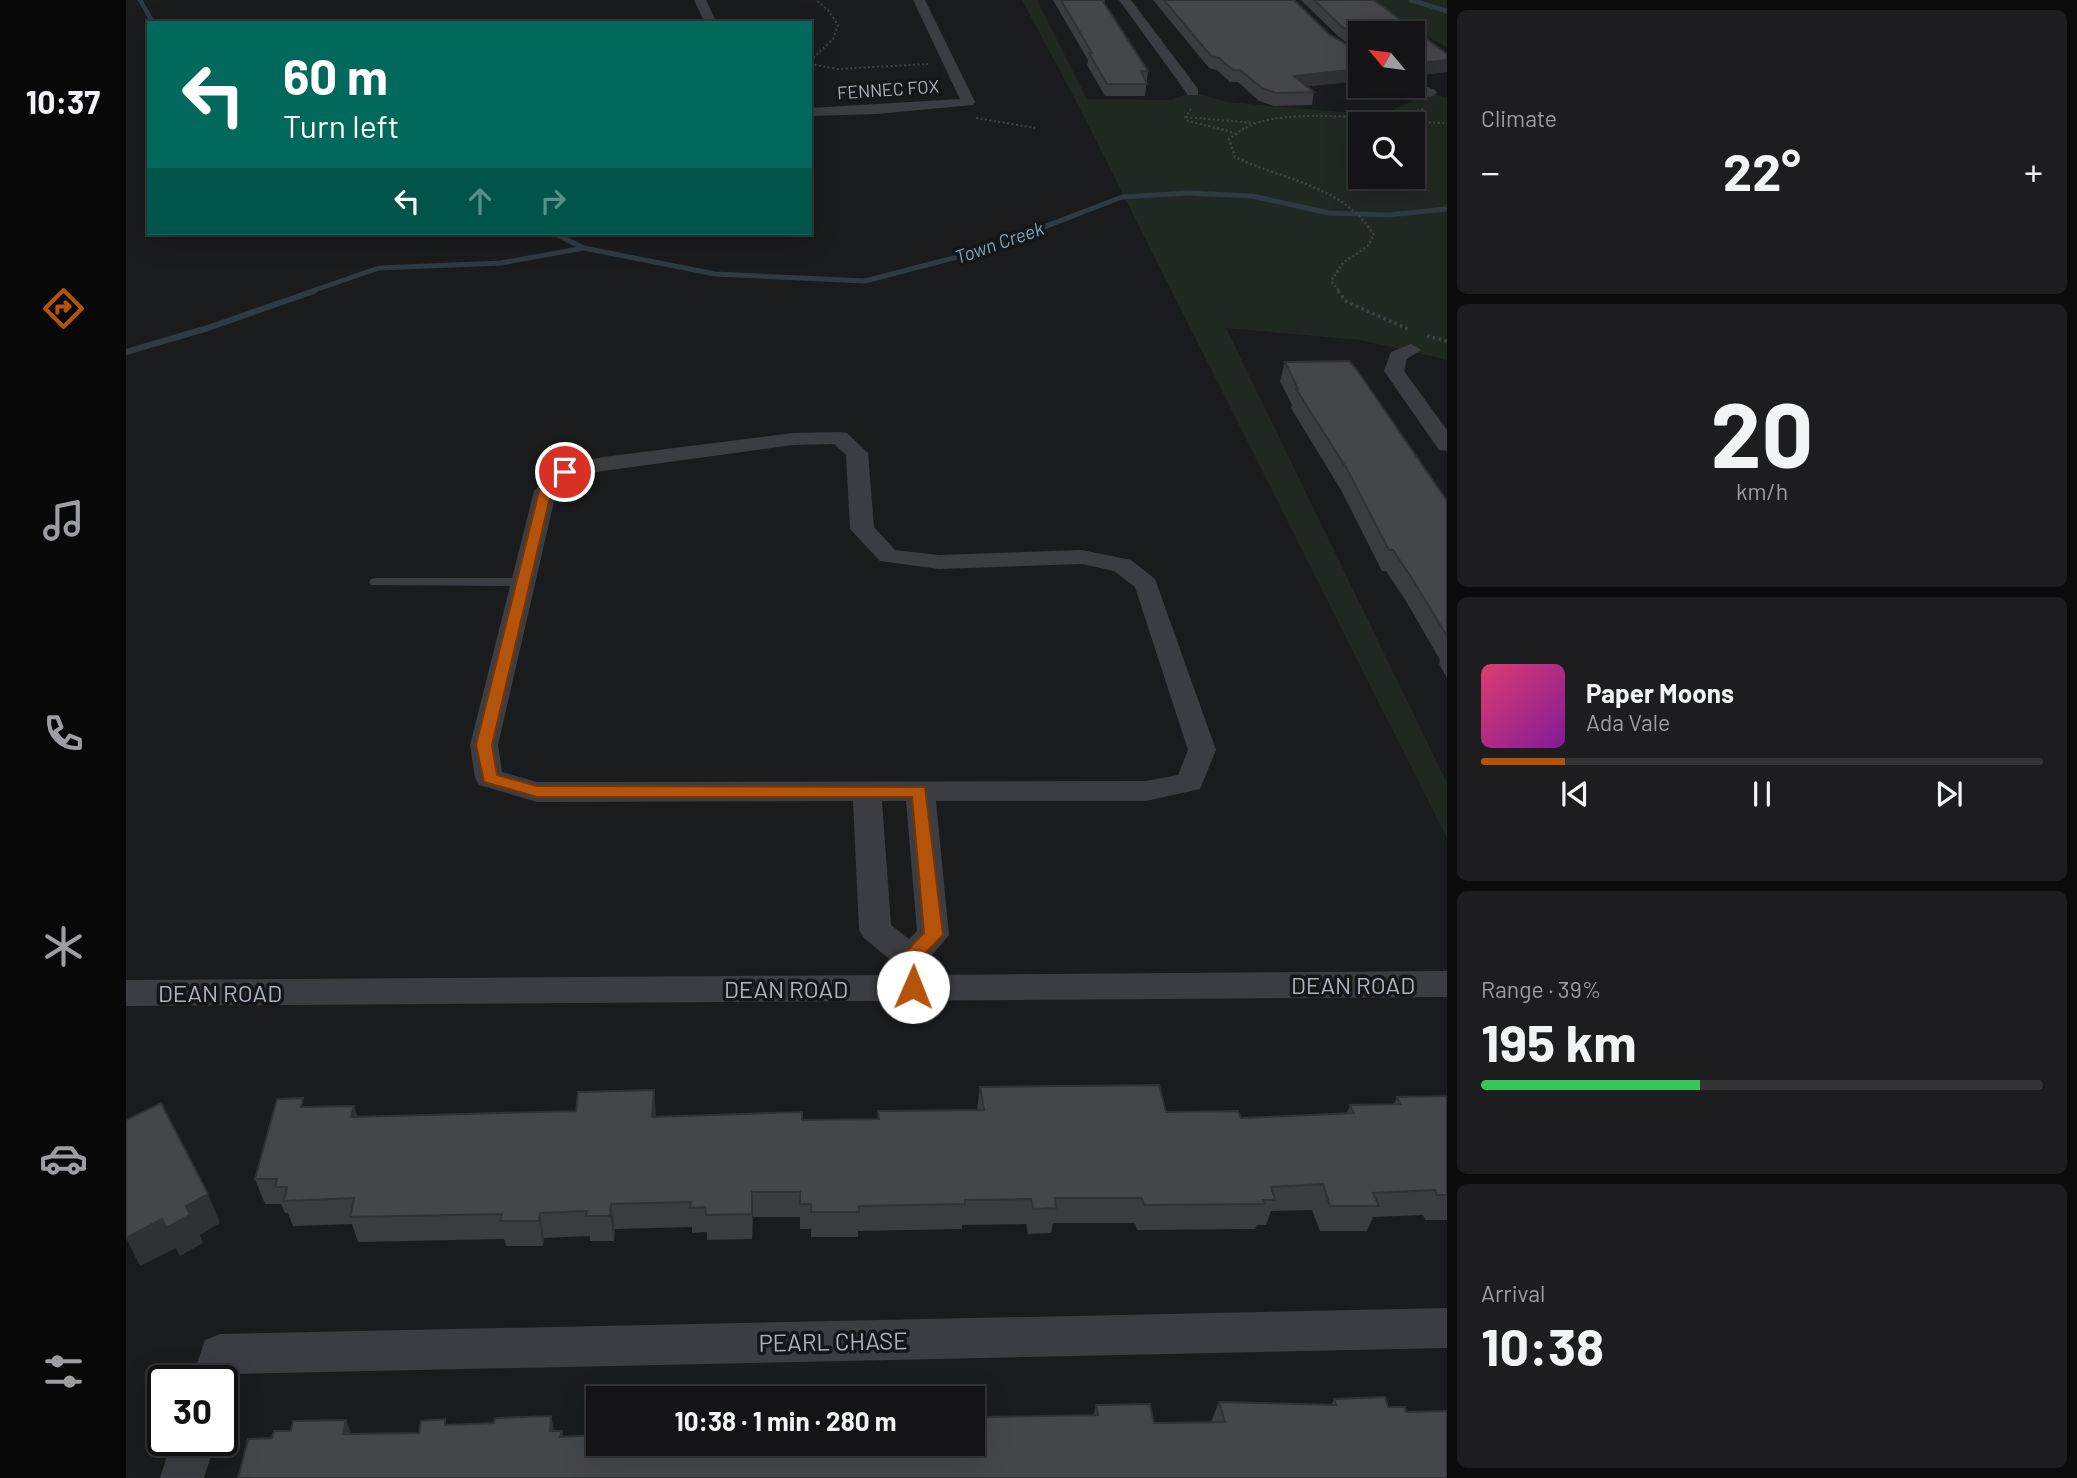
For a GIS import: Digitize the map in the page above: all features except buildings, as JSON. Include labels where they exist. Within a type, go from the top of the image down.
[{"type":"street","points":[[700,0],[710,21]]},
{"type":"street","points":[[919,0],[950,64],[962,103]]},
{"type":"street","points":[[1125,0],[1193,92]]},
{"type":"street","points":[[1425,91],[1430,93]]},
{"type":"street","name":"FENNEC FOX","points":[[812,112],[962,103]]},
{"type":"street","points":[[1417,342],[1398,356],[1394,371],[1447,445]]},
{"type":"street","points":[[839,438],[857,453],[862,530],[888,556],[939,562],[1082,557],[1122,565],[1146,584],[1202,750],[1190,782],[1146,790],[919,791],[537,792],[489,778],[484,745],[545,491],[565,472],[603,464],[793,439],[839,438]]},
{"type":"street","points":[[867,791],[875,929],[911,973],[933,935],[919,791]]},
{"type":"street","name":"DEAN ROAD","points":[[126,993],[911,973],[1447,984]]},
{"type":"street","name":"PEARL CHASE","points":[[238,1366],[1447,1328]]},
{"type":"street","points":[[182,1478],[189,1456]]},
{"type":"lane","points":[[375,582],[523,582]]},
{"type":"path","points":[[812,61],[832,43],[838,24],[835,16],[816,0]]},
{"type":"path","points":[[812,63],[838,69],[950,64]]},
{"type":"path","points":[[1185,117],[1194,104],[1193,92]]},
{"type":"path","points":[[1416,112],[1427,106],[1430,93]]},
{"type":"path","points":[[962,103],[956,110],[964,116],[1035,128]]},
{"type":"path","points":[[1185,117],[1257,123],[1310,117],[1348,120]]},
{"type":"path","points":[[1185,117],[1196,124],[1235,133]]},
{"type":"path","points":[[1425,120],[1439,124]]},
{"type":"path","points":[[1257,123],[1235,133],[1229,139],[1235,157],[1255,169],[1346,200],[1365,218],[1374,234],[1368,246],[1343,263],[1331,281],[1347,302],[1393,324],[1417,342],[1447,341]]},
{"type":"path","points":[[1425,123],[1447,123]]},
{"type":"shaded area","points":[[1022,0],[1037,0],[1087,99],[1171,100],[1193,92],[1227,102],[1348,112],[1348,189],[1425,189],[1425,112],[1388,112],[1419,98],[1425,98],[1430,93],[1447,98],[1447,360],[1361,340],[1226,328],[1447,783],[1447,838],[1074,97]]},
{"type":"shaded area","points":[[1376,0],[1447,0],[1447,47],[1425,37],[1425,21],[1402,21]]},
{"type":"waterway","name":"Town Creek","points":[[140,0],[152,21]]},
{"type":"waterway","points":[[1411,0],[1447,11]]},
{"type":"waterway","name":"Town Creek","points":[[584,248],[715,274],[865,281],[984,250],[1122,197],[1188,193],[1252,196],[1329,213],[1389,215],[1447,209]]},
{"type":"waterway","name":"Town Creek","points":[[557,235],[584,248]]},
{"type":"waterway","points":[[309,292],[379,268],[501,263],[584,248]]},
{"type":"waterway","points":[[126,352],[208,328],[314,291]]},
{"type":"route","points":[[565,472],[545,491],[484,745],[489,778],[537,792],[919,791],[933,935],[910,958],[913,987]]}]
